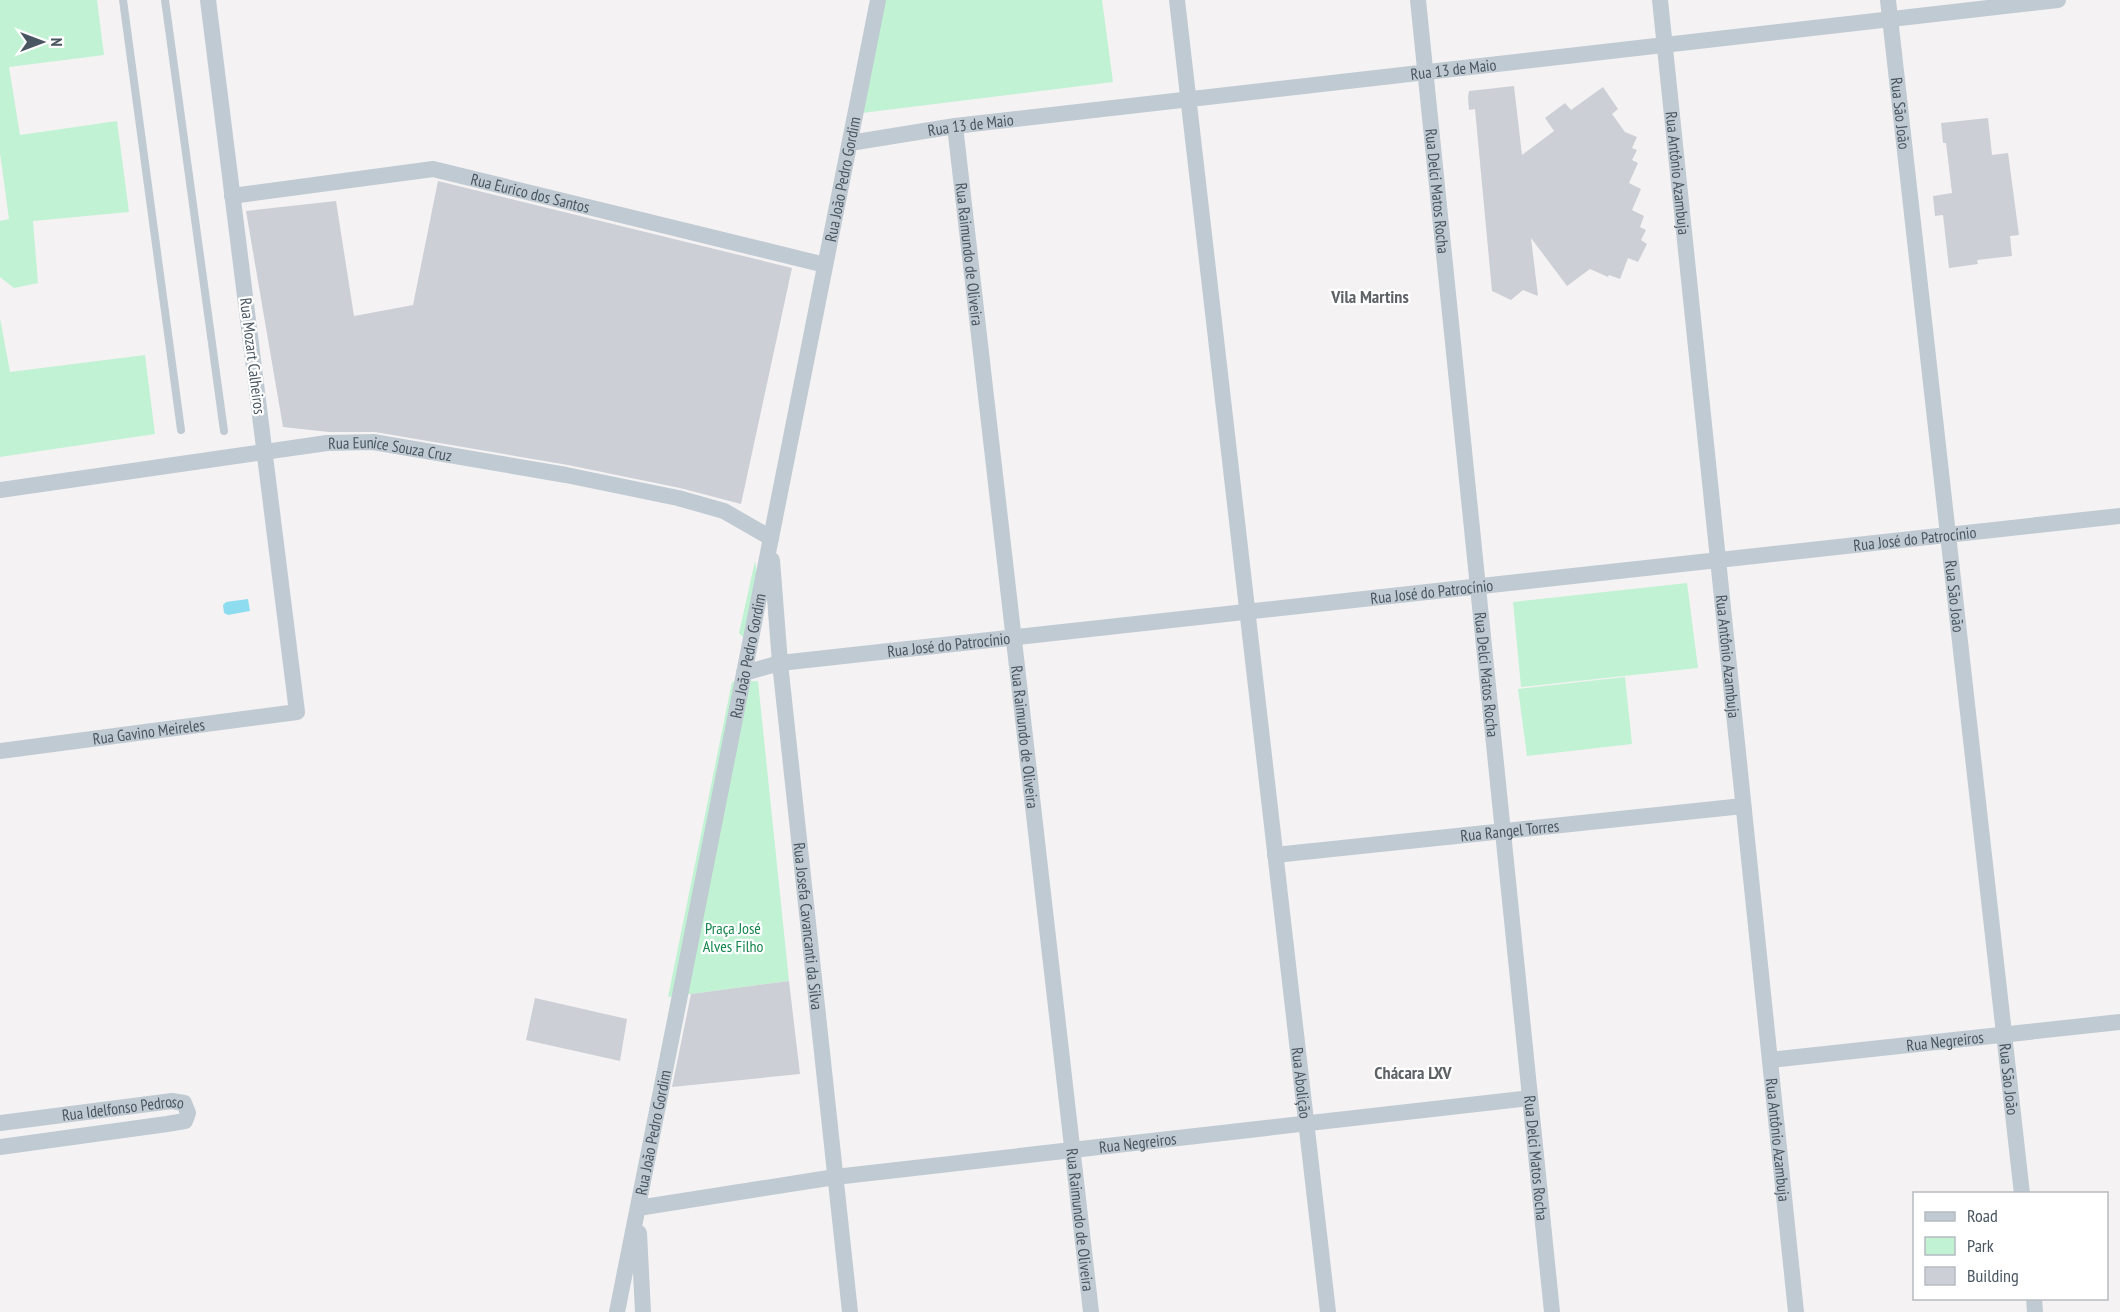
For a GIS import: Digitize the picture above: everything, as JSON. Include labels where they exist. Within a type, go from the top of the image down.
[{"type":"street","name":"Rua Mozart Calheiros","points":[[208,0],[297,712]]},
{"type":"street","name":"Rua João Pedro Gordim","points":[[617,1312],[878,0]]},
{"type":"street","name":"Rua Abolição","points":[[1177,0],[1328,1312]]},
{"type":"street","name":"Rua Delci Matos Rocha","points":[[1418,0],[1552,1312]]},
{"type":"street","name":"Rua Antônio Azambuja","points":[[1660,0],[1796,1312]]},
{"type":"street","name":"Rua São João","points":[[1888,0],[2022,1192]]},
{"type":"street","name":"Rua 13 de Maio","points":[[850,143],[955,126],[2058,0]]},
{"type":"street","name":"Rua Raimundo de Oliveira","points":[[955,126],[1091,1312]]},
{"type":"street","name":"Rua Eurico dos Santos","points":[[232,196],[433,169],[825,265]]},
{"type":"street","name":"Rua Eunice Souza Cruz","points":[[0,490],[336,442],[373,442],[566,475],[678,498],[724,511],[771,538]]},
{"type":"street","name":"Rua José do Patrocínio","points":[[744,673],[780,663],[2120,516]]},
{"type":"street","name":"Rua Josefa Cavancanti da Silva","points":[[771,538],[780,663],[850,1312]]},
{"type":"street","name":"Rua Gavino Meireles","points":[[0,751],[297,712]]},
{"type":"street","name":"Rua Rangel Torres","points":[[1275,855],[1743,806]]},
{"type":"street","name":"Rua Negreiros","points":[[1770,1060],[2120,1022]]},
{"type":"street","name":"Rua Negreiros","points":[[638,1208],[835,1177],[1530,1098]]},
{"type":"street","name":"Rua Idelfonso Pedroso","points":[[0,1123],[172,1101],[184,1103],[188,1113],[185,1121],[0,1147]]},
{"type":"street","points":[[638,1208],[643,1312]]},
{"type":"lane","points":[[123,0],[181,430]]},
{"type":"lane","points":[[165,0],[224,431]]},
{"type":"green space","points":[[0,0],[97,0],[104,55],[9,67],[20,135],[117,121],[129,212],[33,221],[38,283],[14,288],[0,277],[0,221],[9,219],[0,153]]},
{"type":"green space","points":[[876,0],[1102,0],[1113,82],[862,113]]},
{"type":"green space","points":[[0,318],[10,372],[145,355],[155,434],[0,457]]},
{"type":"green space","points":[[755,561],[762,602],[762,623],[756,640],[747,641],[739,633]]},
{"type":"green space","points":[[1687,583],[1698,668],[1521,687],[1513,602]]},
{"type":"green space","points":[[1625,677],[1632,744],[1527,756],[1518,689]]},
{"type":"green space","name":"Praça José Alves Filho","points":[[758,681],[789,981],[668,997],[732,682]]},
{"type":"water","points":[[248,599],[250,611],[228,615],[224,613],[223,605],[226,602]]},
{"type":"building","points":[[1514,86],[1522,155],[1554,131],[1545,118],[1565,103],[1571,110],[1603,87],[1618,109],[1612,114],[1625,132],[1637,137],[1632,148],[1637,150],[1632,160],[1638,163],[1629,183],[1641,189],[1632,210],[1644,216],[1640,227],[1646,230],[1641,240],[1647,244],[1638,262],[1628,258],[1620,279],[1609,275],[1608,277],[1590,269],[1567,286],[1531,238],[1538,296],[1523,290],[1511,300],[1492,291],[1475,109],[1469,110],[1468,97],[1469,91]]},
{"type":"building","points":[[1988,118],[1992,155],[2008,153],[2019,235],[2010,236],[2012,256],[1977,260],[1978,264],[1949,268],[1943,215],[1935,216],[1933,196],[1952,193],[1946,143],[1943,143],[1941,123]]},
{"type":"building","points":[[438,181],[792,268],[741,504],[680,488],[568,465],[375,432],[329,432],[283,427],[246,211],[336,201],[354,316],[413,305]]},
{"type":"building","points":[[789,981],[800,1074],[672,1087],[691,994]]},
{"type":"building","points":[[535,998],[627,1019],[620,1061],[526,1040]]},
{"type":"district","name":"Vila Martins","points":[[1370,297]]},
{"type":"district","name":"Chácara LXV","points":[[1413,1073]]}]
